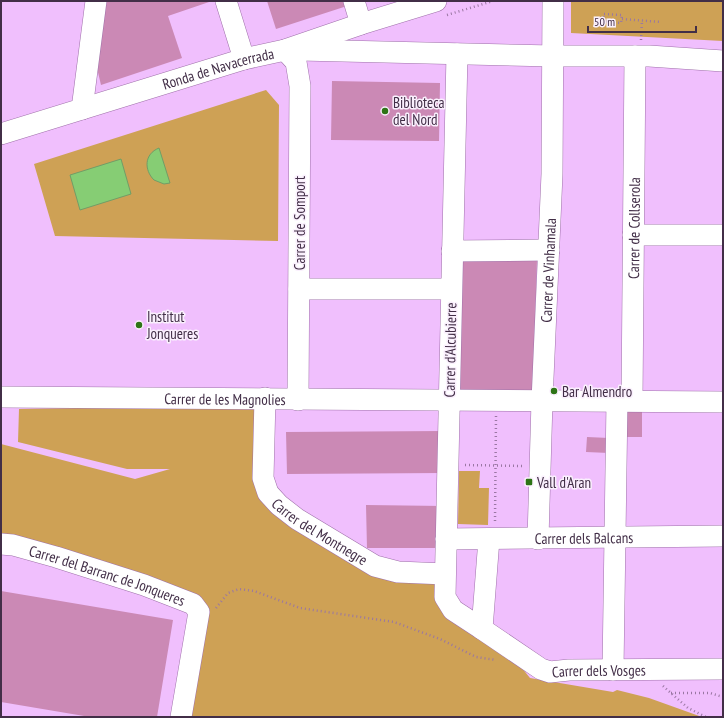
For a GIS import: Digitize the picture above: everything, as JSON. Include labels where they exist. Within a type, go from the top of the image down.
[{"type":"street","points":[[82,109],[96,1]]},
{"type":"street","points":[[226,1],[244,59]]},
{"type":"street","points":[[354,1],[361,24]]},
{"type":"street","name":"Ronda de Navacerrada","points":[[2,129],[82,109],[244,59],[285,50],[361,24],[436,1]]},
{"type":"street","name":"Carrer de Vinhamala","points":[[538,539],[542,401],[552,174],[553,1]]},
{"type":"street","points":[[285,50],[553,56],[635,56],[723,61]]},
{"type":"street","name":"Carrer de Somport","points":[[285,50],[296,62],[300,86],[298,400]]},
{"type":"street","name":"Carrer d'Alcubierre","points":[[457,54],[445,597],[453,610],[482,629]]},
{"type":"street","name":"Carrer de Collserola","points":[[613,670],[616,536],[634,235],[635,56]]},
{"type":"street","points":[[634,235],[723,235]]},
{"type":"street","points":[[452,251],[549,250]]},
{"type":"street","points":[[299,290],[451,290]]},
{"type":"street","name":"Carrer de les Magnolies","points":[[1,398],[265,398],[298,400],[723,402]]},
{"type":"street","name":"Carrer del Montnegre","points":[[265,398],[263,478],[268,492],[279,505],[297,519],[375,566],[398,572],[445,574]]},
{"type":"street","name":"Carrer dels Balcans","points":[[446,539],[723,536]]},
{"type":"street","points":[[482,629],[492,539]]},
{"type":"street","name":"Carrer del Barranc de Jonqueres","points":[[1,544],[13,545],[48,555],[144,585],[193,604],[199,612],[181,717]]},
{"type":"street","name":"Carrer dels Vosges","points":[[482,629],[541,669],[550,672],[723,669]]},
{"type":"path","points":[[604,14],[622,15],[622,19],[621,23],[603,21],[604,14]]},
{"type":"path","points":[[622,19],[661,22]]},
{"type":"path","points":[[492,539],[496,466],[496,412]]},
{"type":"path","points":[[459,465],[540,466]]},
{"type":"path","points":[[198,618],[207,618],[228,593],[239,589],[254,591],[300,608],[394,622],[440,639],[476,657],[500,660],[516,652]]},
{"type":"path","points":[[652,670],[664,688],[688,708],[706,717]]},
{"type":"path","points":[[670,693],[710,693],[723,697]]},
{"type":"shaded area","points":[[571,1],[723,1],[723,41],[571,33]]},
{"type":"shaded area","points":[[266,90],[279,105],[278,241],[55,236],[34,164]]},
{"type":"shaded area","points":[[159,148],[170,183],[164,184],[154,180],[148,172],[148,158],[150,154]]},
{"type":"shaded area","points":[[121,159],[131,194],[80,210],[70,175]]},
{"type":"shaded area","points":[[255,405],[259,479],[366,566],[441,579],[441,597],[509,652],[530,678],[613,692],[617,690],[649,698],[702,717],[188,717],[207,613],[1,537],[1,444],[135,479],[170,469],[127,469],[18,442],[19,409]]},
{"type":"shaded area","points":[[459,471],[480,471],[479,488],[489,488],[488,525],[458,524]]},
{"type":"building","points":[[105,1],[212,1],[168,16],[182,58],[101,85],[96,64]]},
{"type":"building","points":[[267,1],[346,1],[347,6],[276,29]]},
{"type":"building","name":"Biblioteca del Nord","points":[[332,81],[440,83],[439,141],[331,140]]},
{"type":"building","points":[[461,260],[537,260],[533,391],[459,391]]},
{"type":"building","points":[[626,411],[642,411],[642,437],[627,437]]},
{"type":"building","points":[[444,431],[443,473],[287,474],[286,432]]},
{"type":"building","points":[[587,437],[609,438],[609,453],[586,452]]},
{"type":"building","points":[[366,505],[443,506],[442,548],[367,548]]},
{"type":"building","points":[[1,591],[173,620],[157,717],[90,717],[1,702]]},
{"type":"place","name":"Biblioteca del Nord","points":[[385,111]]},
{"type":"place","name":"Institut Jonqueres","points":[[139,325]]},
{"type":"place","name":"Bar Almendro","points":[[554,391]]},
{"type":"place","name":"Vall d'Aran","points":[[529,482]]}]
